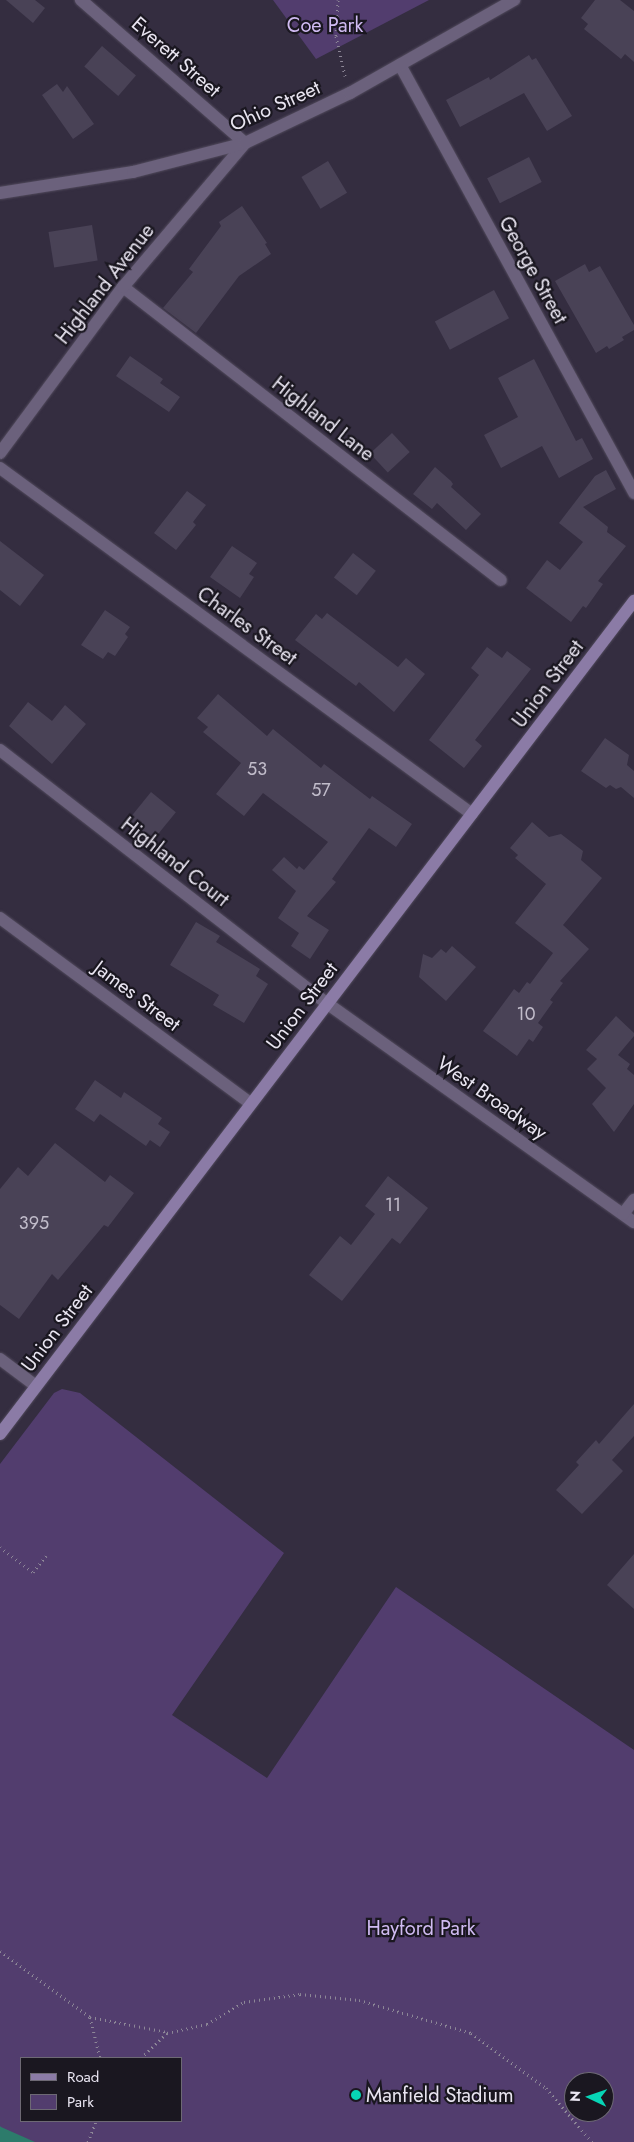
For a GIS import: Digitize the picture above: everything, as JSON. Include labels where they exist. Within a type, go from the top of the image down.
[{"type":"main road","name":"Union Street","points":[[0,1434],[634,601]]},
{"type":"street","name":"Everett Street","points":[[81,0],[245,143]]},
{"type":"street","name":"Ohio Street","points":[[0,193],[133,172],[245,143],[350,93],[514,0]]},
{"type":"street","name":"George Street","points":[[400,65],[634,493]]},
{"type":"street","name":"Highland Avenue","points":[[0,453],[123,287],[245,143]]},
{"type":"street","name":"Highland Lane","points":[[123,287],[501,580]]},
{"type":"street","name":"Charles Street","points":[[0,468],[472,814]]},
{"type":"street","name":"Highland Court","points":[[0,750],[328,1004]]},
{"type":"street","name":"James Street","points":[[0,918],[251,1104]]},
{"type":"street","name":"West Broadway","points":[[328,1004],[634,1222]]},
{"type":"street","points":[[623,1214],[634,1200]]},
{"type":"street","points":[[0,1359],[36,1386]]},
{"type":"path","points":[[338,0],[336,36],[350,93]]},
{"type":"path","points":[[0,1547],[33,1572],[46,1556]]},
{"type":"path","points":[[0,1951],[90,2017],[167,2033],[207,2024],[244,2002],[300,1994],[359,2000],[472,2033],[546,2088],[592,2142]]},
{"type":"path","points":[[90,2017],[100,2057]]},
{"type":"path","points":[[142,2057],[167,2033]]},
{"type":"path","points":[[88,2142],[96,2122]]},
{"type":"green space","name":"Coe Park","points":[[273,0],[429,0],[316,59]]},
{"type":"green space","name":"Hayford Park","points":[[62,1389],[80,1393],[284,1553],[172,1715],[267,1778],[396,1587],[634,1750],[634,2142],[0,2142],[0,1464],[54,1393]]},
{"type":"shaded area","points":[[1,2127],[35,2142],[0,2142]]},
{"type":"building","points":[[6,0],[35,0],[45,8],[33,23]]},
{"type":"building","points":[[595,0],[620,0],[634,11],[634,62],[625,54],[621,59],[584,29],[588,24],[581,18]]},
{"type":"building","points":[[102,46],[136,76],[118,96],[84,66]]},
{"type":"building","points":[[529,55],[532,60],[536,58],[572,116],[547,131],[524,93],[460,127],[446,100],[489,77],[490,80]]},
{"type":"building","points":[[57,84],[63,92],[67,86],[94,124],[73,139],[42,95]]},
{"type":"building","points":[[529,157],[542,182],[500,203],[487,178]]},
{"type":"building","points":[[328,161],[347,193],[320,209],[301,177]]},
{"type":"building","points":[[242,206],[267,243],[265,244],[271,254],[239,276],[196,333],[163,308],[193,272],[189,269],[221,226],[219,222]]},
{"type":"building","points":[[92,225],[98,261],[54,267],[49,232]]},
{"type":"building","points":[[585,264],[589,272],[600,266],[634,325],[634,330],[622,337],[624,340],[609,349],[607,346],[596,353],[555,281]]},
{"type":"building","points":[[494,290],[509,318],[450,350],[435,321]]},
{"type":"building","points":[[130,356],[163,379],[160,383],[180,397],[169,412],[116,376]]},
{"type":"building","points":[[534,359],[576,441],[582,438],[593,459],[559,478],[542,446],[501,468],[484,435],[518,417],[498,378]]},
{"type":"building","points":[[392,433],[410,452],[388,472],[370,453]]},
{"type":"building","points":[[435,467],[451,481],[453,484],[451,487],[481,514],[466,530],[437,503],[432,509],[413,494]]},
{"type":"building","points":[[606,470],[616,489],[583,507],[608,527],[607,532],[626,546],[598,581],[603,584],[586,608],[583,606],[571,622],[526,588],[547,560],[560,570],[583,542],[559,523],[595,476]]},
{"type":"building","points":[[187,491],[206,505],[193,522],[196,525],[176,550],[154,533]]},
{"type":"building","points":[[0,541],[44,575],[20,606],[0,590]]},
{"type":"building","points":[[232,546],[257,563],[249,574],[254,577],[240,598],[210,577]]},
{"type":"building","points":[[353,553],[376,571],[357,595],[334,577]]},
{"type":"building","points":[[105,610],[130,627],[125,634],[128,637],[115,656],[108,652],[103,659],[81,645]]},
{"type":"building","points":[[327,613],[398,667],[406,658],[425,674],[394,712],[359,682],[356,686],[295,640],[316,614],[322,619]]},
{"type":"building","points":[[487,647],[502,658],[507,651],[531,669],[475,740],[482,746],[464,768],[429,740],[479,675],[471,668]]},
{"type":"building","points":[[218,694],[267,736],[273,729],[321,768],[324,764],[370,799],[372,796],[412,824],[396,847],[369,828],[332,879],[336,882],[307,916],[329,930],[310,959],[291,946],[299,933],[278,918],[296,891],[272,870],[284,857],[297,869],[299,866],[304,870],[328,842],[263,793],[244,816],[216,794],[241,763],[203,732],[208,727],[197,718]]},
{"type":"building","points":[[28,702],[52,721],[65,705],[86,724],[52,764],[9,726]]},
{"type":"building","points":[[605,738],[629,755],[627,765],[634,771],[634,798],[621,787],[616,789],[610,785],[606,788],[581,771]]},
{"type":"building","points":[[151,792],[176,812],[153,840],[128,820]]},
{"type":"building","points":[[532,822],[549,837],[561,834],[583,851],[581,860],[602,878],[563,925],[589,949],[560,981],[563,983],[550,1000],[553,1002],[538,1023],[543,1027],[533,1042],[529,1039],[517,1056],[483,1031],[514,989],[519,993],[527,982],[530,984],[553,953],[515,923],[546,884],[515,858],[518,855],[510,848]]},
{"type":"building","points":[[196,922],[220,936],[216,942],[260,969],[256,976],[268,984],[244,1023],[213,1005],[219,995],[170,965]]},
{"type":"building","points":[[452,946],[476,967],[446,1001],[419,977],[423,954],[432,958],[441,949],[446,953]]},
{"type":"building","points":[[616,1016],[634,1033],[634,1036],[618,1055],[630,1064],[627,1069],[634,1075],[634,1104],[614,1132],[592,1104],[606,1088],[587,1069],[597,1059],[586,1050]]},
{"type":"building","points":[[95,1080],[121,1098],[124,1092],[162,1118],[158,1124],[170,1132],[160,1147],[150,1140],[146,1146],[100,1114],[94,1122],[75,1109]]},
{"type":"building","points":[[55,1143],[105,1182],[110,1175],[134,1193],[108,1227],[104,1225],[58,1280],[52,1274],[19,1319],[0,1305],[0,1189],[18,1167],[28,1176]]},
{"type":"building","points":[[388,1176],[428,1208],[400,1244],[392,1238],[342,1301],[309,1275],[340,1236],[351,1245],[375,1214],[365,1206]]},
{"type":"building","points":[[634,1404],[634,1436],[612,1460],[623,1471],[582,1514],[556,1490],[579,1465],[576,1462],[596,1440],[599,1444]]},
{"type":"building","points":[[634,1554],[634,1609],[607,1585]]},
{"type":"place","name":"Manfield Stadium","points":[[356,2095]]}]
